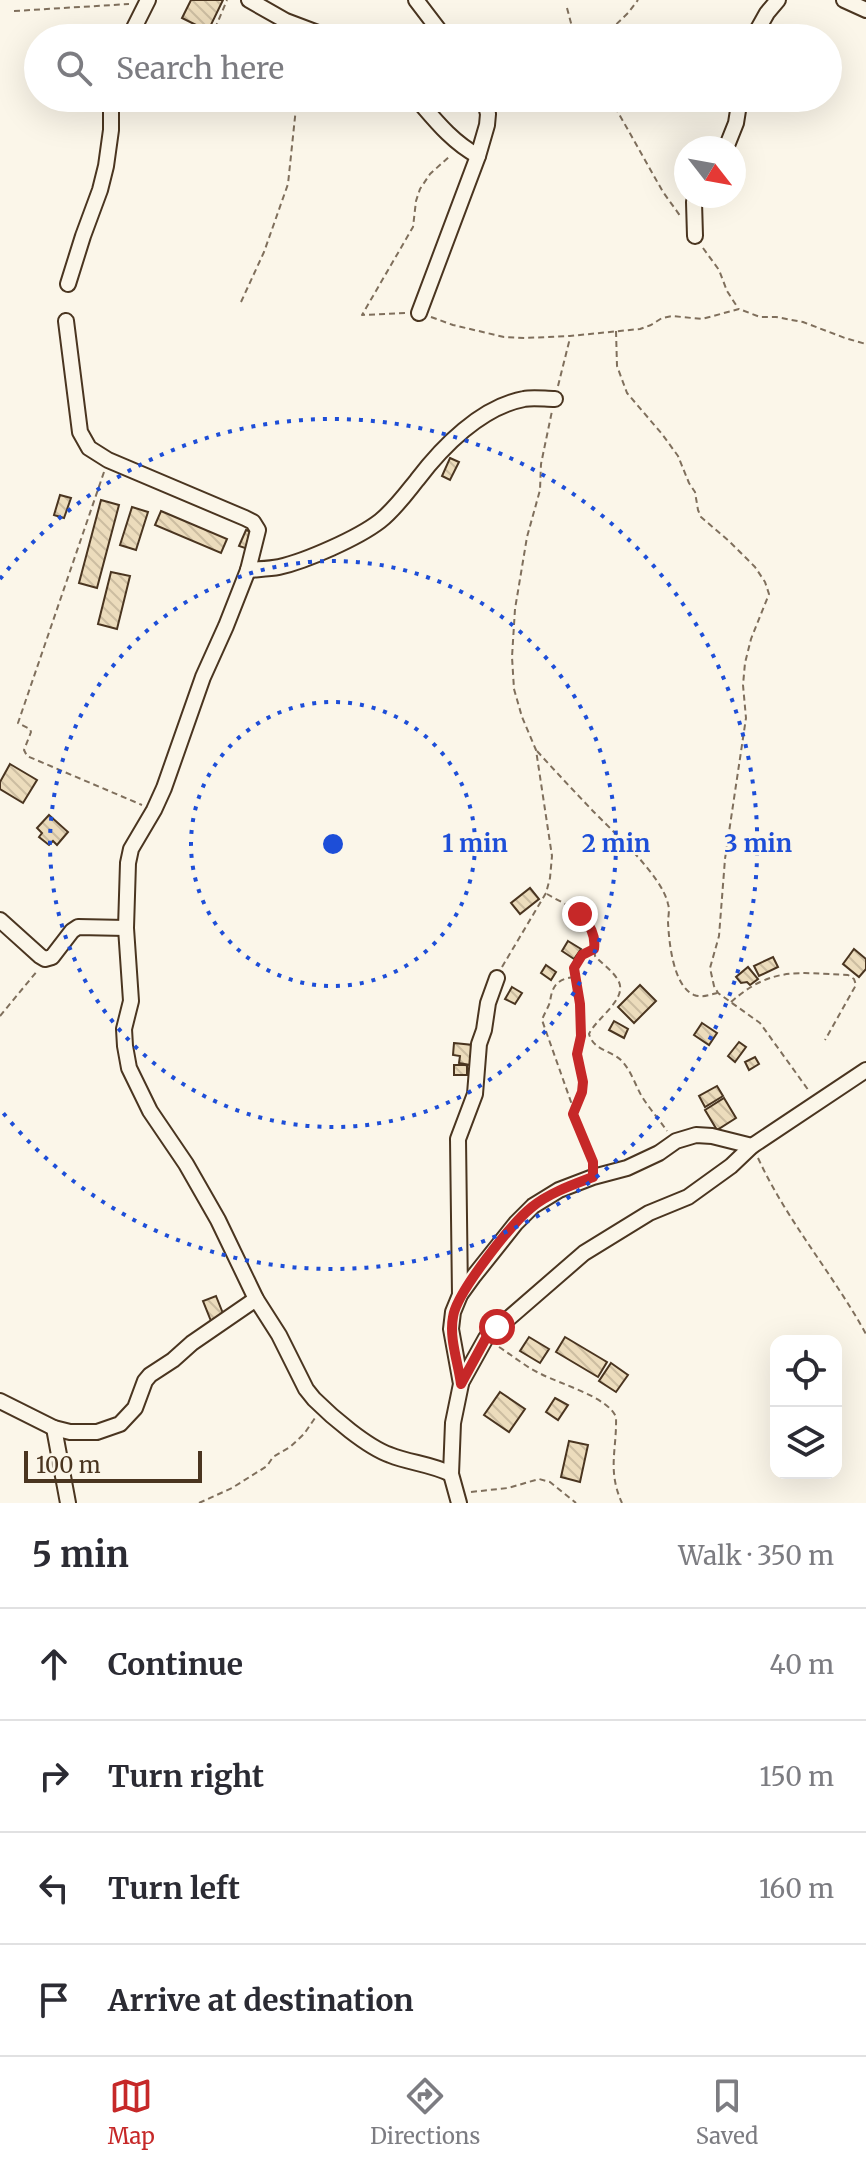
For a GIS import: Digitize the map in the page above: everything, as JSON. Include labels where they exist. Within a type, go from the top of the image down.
[{"type":"street","points":[[249,0],[294,24]]},
{"type":"street","points":[[416,0],[434,24]]},
{"type":"street","points":[[761,24],[778,0]]},
{"type":"street","points":[[844,0],[866,10]]},
{"type":"street","points":[[136,24],[147,1]]},
{"type":"street","points":[[68,284],[100,190],[106,166],[111,112]]},
{"type":"street","points":[[429,112],[462,148],[478,156]]},
{"type":"street","points":[[419,313],[478,156],[488,112]]},
{"type":"street","points":[[731,136],[738,112]]},
{"type":"street","points":[[695,236],[696,208]]},
{"type":"street","points":[[66,321],[80,432],[89,448],[108,460],[253,522],[258,530],[248,570],[203,677],[154,810],[131,849],[126,928],[131,1001],[124,1029],[129,1068],[150,1111],[186,1164],[218,1220],[256,1299],[279,1335],[306,1389],[322,1407],[379,1450],[451,1474]]},
{"type":"street","points":[[248,570],[280,567],[346,541],[378,523],[398,505],[419,477],[473,423],[501,407],[525,399],[555,399]]},
{"type":"street","points":[[0,920],[45,959],[52,957],[78,927],[126,928]]},
{"type":"street","points":[[460,1295],[458,1139],[475,1094],[479,1044],[497,978]]},
{"type":"street","points":[[458,1498],[451,1474],[453,1423],[461,1384],[486,1338],[584,1253],[649,1213],[688,1197],[731,1166],[752,1146],[866,1070]]},
{"type":"street","points":[[461,1384],[451,1329],[453,1312],[460,1295],[533,1206],[559,1190],[627,1168],[676,1141],[696,1135],[752,1146]]},
{"type":"street","points":[[0,1401],[54,1428],[84,1434],[120,1424],[135,1408],[150,1375],[256,1299]]},
{"type":"street","points":[[54,1428],[68,1503]]},
{"type":"path","points":[[217,24],[227,0]]},
{"type":"path","points":[[617,24],[638,0]]},
{"type":"path","points":[[14,11],[147,1]]},
{"type":"path","points":[[567,8],[571,24]]},
{"type":"path","points":[[241,302],[264,252],[288,184],[296,112]]},
{"type":"path","points":[[618,112],[663,192],[719,270],[727,291],[739,309],[760,317],[803,322],[866,344]]},
{"type":"path","points":[[462,148],[441,163],[420,189],[413,227],[362,315],[419,313],[453,325],[504,337],[525,338],[640,329],[662,318],[702,319],[739,309]]},
{"type":"path","points":[[616,331],[617,366],[627,393],[678,456],[695,492],[701,517],[755,567],[769,594],[745,663],[746,718],[725,859],[719,936],[710,968],[718,993],[760,1023],[817,1102]]},
{"type":"path","points":[[497,978],[546,893],[550,878],[552,856],[536,750],[514,689],[512,657],[515,609],[527,537],[540,490],[541,464],[570,336]]},
{"type":"path","points":[[108,460],[18,723],[31,732],[24,750],[27,756],[154,810]]},
{"type":"path","points":[[536,750],[655,878],[669,905],[671,955],[687,991],[704,997],[718,993]]},
{"type":"path","points":[[546,893],[580,914],[587,922],[595,938],[595,956],[616,977],[621,990],[613,1004],[593,1025],[589,1034],[591,1042],[620,1059],[628,1068],[642,1098],[676,1141]]},
{"type":"path","points":[[573,1114],[583,1082],[577,1054],[581,1036],[580,1004],[574,968],[586,951],[594,949]]},
{"type":"path","points":[[0,1016],[45,959]]},
{"type":"path","points":[[730,1003],[765,979],[783,973],[848,975],[856,985],[825,1040]]},
{"type":"path","points":[[574,977],[565,978],[552,989],[542,1020],[573,1114],[593,1162],[593,1177]]},
{"type":"path","points":[[752,1146],[766,1177],[846,1298],[866,1334]]},
{"type":"path","points":[[486,1338],[539,1373],[613,1409],[616,1417],[613,1453],[615,1486],[622,1503]]},
{"type":"path","points":[[199,1503],[232,1488],[267,1466],[273,1457],[304,1434],[322,1407]]},
{"type":"path","points":[[458,1498],[539,1479],[550,1482],[576,1503]]},
{"type":"building","points":[[191,0],[223,0],[211,24],[194,24],[182,18]]},
{"type":"building","points":[[450,458],[459,462],[450,480],[442,476]]},
{"type":"building","points":[[60,495],[71,498],[64,518],[54,515]]},
{"type":"building","points":[[101,500],[119,505],[97,588],[79,583]]},
{"type":"building","points":[[132,507],[148,512],[136,550],[120,545]]},
{"type":"building","points":[[161,511],[227,539],[221,553],[155,525]]},
{"type":"building","points":[[246,530],[254,533],[248,549],[239,546]]},
{"type":"building","points":[[111,572],[130,576],[117,629],[98,624]]},
{"type":"building","points":[[10,764],[37,780],[23,803],[0,789],[0,782]]},
{"type":"building","points":[[49,815],[68,832],[57,845],[53,841],[49,845],[39,837],[42,833],[37,828]]},
{"type":"building","points":[[530,888],[539,899],[520,914],[511,903]]},
{"type":"building","points":[[568,941],[581,949],[574,959],[562,951]]},
{"type":"building","points":[[854,949],[866,959],[866,969],[859,977],[843,964]]},
{"type":"building","points":[[773,957],[778,967],[759,976],[754,966]]},
{"type":"building","points":[[546,965],[556,972],[551,980],[541,973]]},
{"type":"building","points":[[748,967],[758,979],[750,985],[741,983],[736,977]]},
{"type":"building","points":[[640,985],[656,1001],[634,1023],[618,1007]]},
{"type":"building","points":[[512,987],[522,993],[515,1004],[505,999]]},
{"type":"building","points":[[614,1021],[628,1029],[624,1038],[609,1030]]},
{"type":"building","points":[[702,1023],[717,1033],[709,1045],[694,1035]]},
{"type":"building","points":[[739,1042],[746,1047],[735,1062],[728,1056]]},
{"type":"building","points":[[454,1043],[473,1045],[470,1065],[459,1063],[460,1056],[453,1055]]},
{"type":"building","points":[[755,1057],[759,1064],[749,1070],[745,1062]]},
{"type":"building","points":[[454,1065],[467,1065],[467,1075],[454,1075]]},
{"type":"building","points":[[717,1086],[723,1096],[705,1107],[699,1096]]},
{"type":"building","points":[[724,1098],[736,1118],[717,1130],[705,1110]]},
{"type":"building","points":[[216,1296],[224,1316],[211,1321],[203,1301]]},
{"type":"building","points":[[529,1337],[549,1349],[540,1363],[520,1351]]},
{"type":"building","points":[[565,1337],[607,1362],[598,1377],[556,1352]]},
{"type":"building","points":[[611,1363],[628,1375],[616,1392],[599,1381]]},
{"type":"building","points":[[500,1392],[525,1409],[509,1432],[484,1415]]},
{"type":"building","points":[[555,1398],[568,1405],[558,1420],[546,1412]]},
{"type":"building","points":[[569,1441],[588,1445],[580,1482],[561,1477]]},
{"type":"route","points":[[497,1327],[486,1338],[461,1384],[451,1329],[453,1312],[460,1295],[533,1206],[559,1190],[593,1177],[593,1162],[573,1114],[580,1101],[583,1082],[577,1054],[581,1042],[580,1004],[574,968],[582,955],[595,946],[592,931],[580,914]]}]
